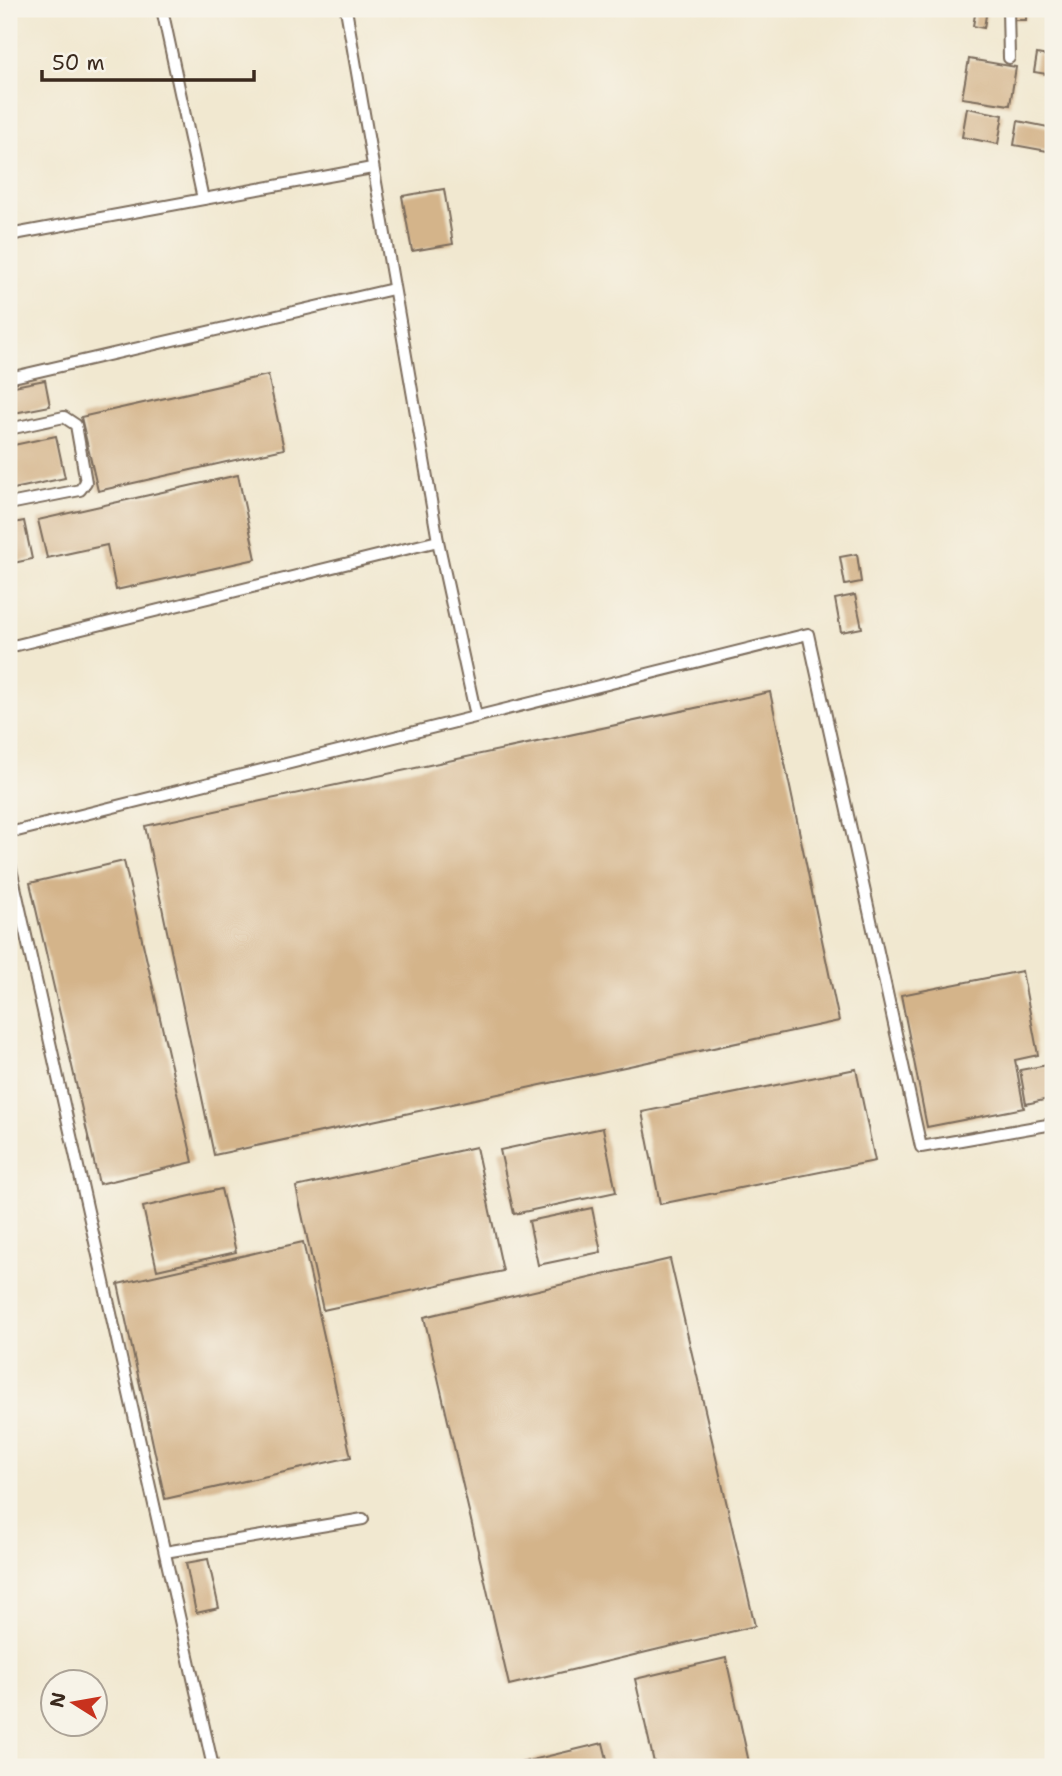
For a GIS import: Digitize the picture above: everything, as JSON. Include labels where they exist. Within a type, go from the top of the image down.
[{"type":"lane","points":[[162,9],[203,199]]},
{"type":"lane","points":[[346,9],[438,541],[476,716]]},
{"type":"lane","points":[[1008,9],[1009,58]]},
{"type":"lane","points":[[9,235],[372,168]]},
{"type":"lane","points":[[9,378],[393,289]]},
{"type":"lane","points":[[9,429],[64,417],[69,419],[76,425],[86,482],[80,490],[9,504]]},
{"type":"lane","points":[[9,647],[438,541]]},
{"type":"lane","points":[[9,833],[808,634],[921,1147],[1053,1124]]},
{"type":"lane","points":[[9,860],[213,1767]]},
{"type":"lane","points":[[164,1552],[363,1519]]},
{"type":"building","points":[[976,9],[987,9],[984,28],[973,26]]},
{"type":"building","points":[[1011,9],[1026,9],[1026,20],[1011,20]]},
{"type":"building","points":[[1037,54],[1053,57],[1053,75],[1034,72]]},
{"type":"building","points":[[969,59],[1016,67],[1010,105],[962,98]]},
{"type":"building","points":[[967,108],[1003,115],[998,144],[962,137]]},
{"type":"building","points":[[1018,121],[1053,128],[1053,152],[1014,145]]},
{"type":"building","points":[[444,189],[453,244],[412,251],[402,196]]},
{"type":"building","points":[[268,375],[284,449],[98,491],[81,417]]},
{"type":"building","points":[[45,380],[50,406],[9,414],[9,387]]},
{"type":"building","points":[[56,436],[65,478],[9,490],[9,446]]},
{"type":"building","points":[[238,475],[256,559],[116,590],[107,545],[47,558],[38,520]]},
{"type":"building","points":[[24,521],[32,559],[9,564],[9,524]]},
{"type":"building","points":[[857,554],[861,582],[845,585],[840,557]]},
{"type":"building","points":[[855,595],[862,628],[841,632],[835,599]]},
{"type":"building","points":[[770,692],[839,1021],[214,1155],[145,826]]},
{"type":"building","points":[[124,861],[193,1162],[99,1184],[30,883]]},
{"type":"building","points":[[1022,971],[1038,1055],[1015,1060],[1024,1108],[927,1127],[901,995]]},
{"type":"building","points":[[1053,1064],[1053,1098],[1026,1104],[1020,1070]]},
{"type":"building","points":[[856,1069],[875,1161],[660,1204],[642,1112]]},
{"type":"building","points":[[603,1128],[616,1192],[514,1214],[500,1150]]},
{"type":"building","points":[[476,1147],[503,1271],[323,1310],[296,1187]]},
{"type":"building","points":[[221,1189],[236,1252],[157,1270],[143,1207]]},
{"type":"building","points":[[592,1208],[601,1252],[538,1265],[529,1221]]},
{"type":"building","points":[[303,1242],[351,1457],[165,1499],[118,1284]]},
{"type":"building","points":[[670,1259],[755,1626],[509,1685],[424,1317]]},
{"type":"building","points":[[208,1559],[219,1608],[196,1613],[186,1563]]},
{"type":"building","points":[[726,1658],[750,1767],[655,1767],[635,1679]]},
{"type":"building","points":[[603,1743],[609,1767],[507,1767],[507,1766]]}]
